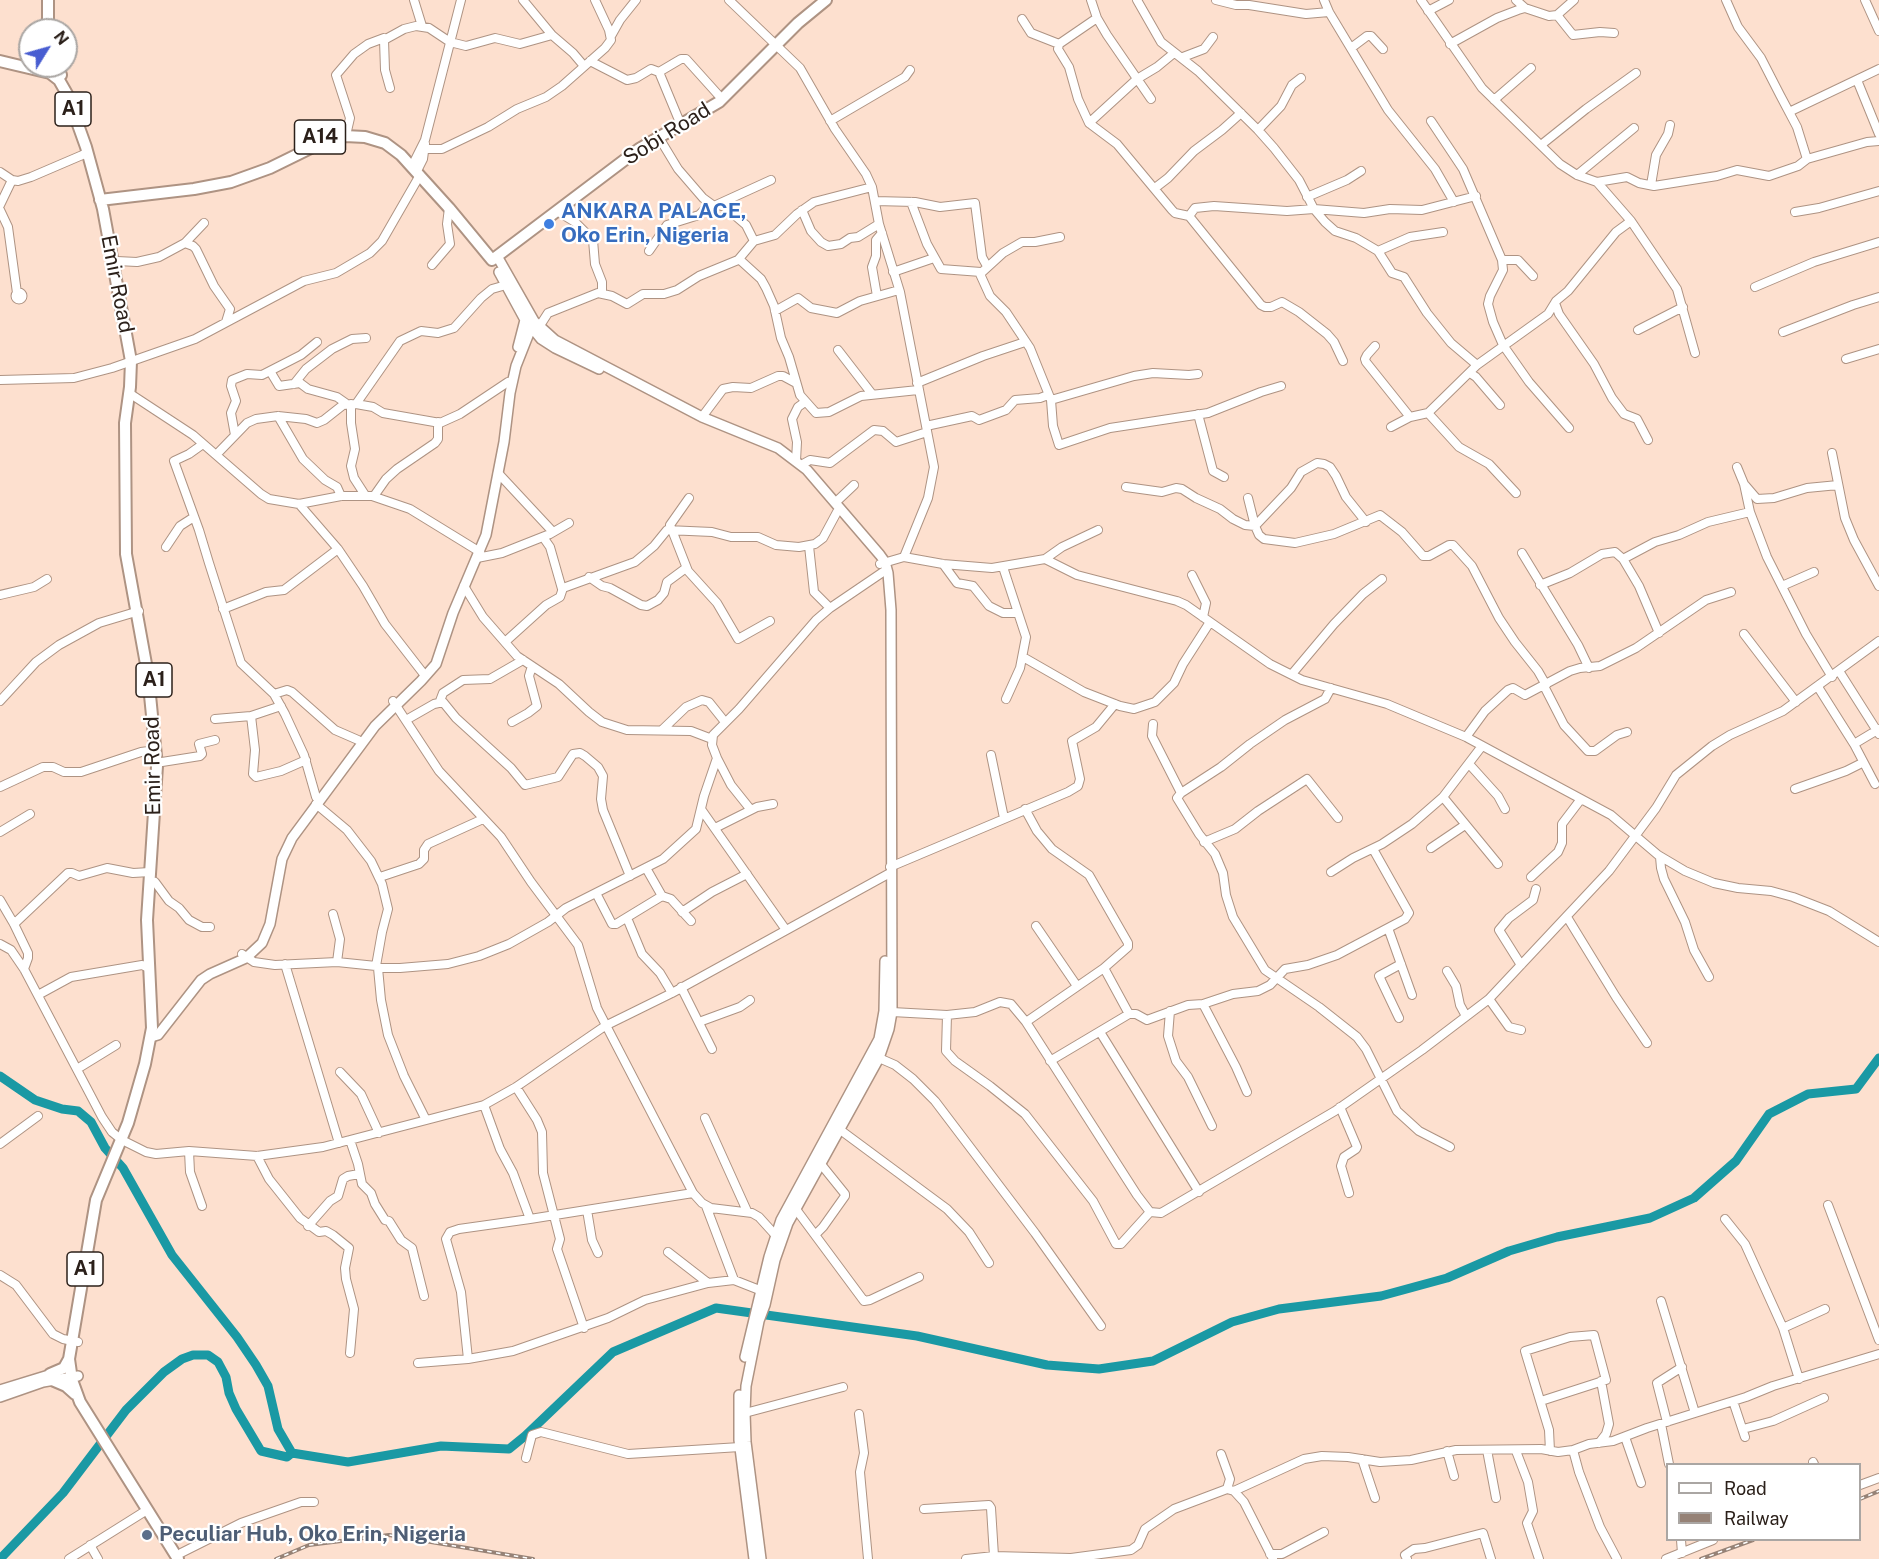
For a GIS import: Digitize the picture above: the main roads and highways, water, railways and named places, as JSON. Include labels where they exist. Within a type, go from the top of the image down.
[{"type":"highway","points":[[49,18],[50,0]]},
{"type":"highway","name":"Sobi Road","points":[[494,258],[658,136],[705,111],[722,99],[807,14],[826,0]]},
{"type":"highway","points":[[0,56],[18,60]]},
{"type":"highway","name":"Emir Road","points":[[0,61],[46,72],[59,80],[70,102],[102,196],[133,360]]},
{"type":"highway","name":"Emir Road","points":[[61,78],[70,88],[77,103],[102,196],[117,261],[133,360],[129,423],[128,514],[156,750],[152,877],[155,1031],[137,1115],[96,1200],[75,1342],[74,1374]]},
{"type":"highway","name":"A14","points":[[102,196],[199,184],[229,177],[267,164],[314,140],[334,133],[367,132],[386,138],[417,168],[494,258]]},
{"type":"highway","name":"A14","points":[[102,196],[194,189],[231,182],[270,168],[327,140],[345,136],[365,137],[385,143],[417,168],[494,258]]},
{"type":"highway","name":"Emir Road","points":[[139,611],[156,692],[162,762],[147,920],[155,1031]]},
{"type":"highway","name":"Emir Road","points":[[74,1374],[70,1356],[75,1342]]},
{"type":"highway","points":[[70,1356],[65,1366],[51,1377],[66,1386],[78,1398]]},
{"type":"highway","name":"A1","points":[[74,1374],[78,1398],[109,1442],[181,1557]]},
{"type":"highway","name":"A1","points":[[74,1374],[91,1415]]},
{"type":"highway","name":"A1","points":[[109,1442],[147,1510],[181,1557]]},
{"type":"main road","points":[[494,258],[506,285],[531,321],[555,340],[702,417],[778,448],[798,463],[883,566],[889,660],[888,872],[882,1029],[872,1055],[811,1163],[778,1238],[762,1291],[762,1304]]},
{"type":"main road","points":[[494,258],[541,339],[690,417],[779,456],[806,476],[836,507]]},
{"type":"main road","points":[[155,1031],[201,980],[258,948],[266,937],[282,860],[292,838],[358,740],[423,673],[435,656],[449,611],[477,553],[486,517],[508,382],[531,321]]},
{"type":"main road","points":[[316,801],[394,703],[421,681],[436,664],[490,518],[510,393],[516,366],[531,321]]},
{"type":"main road","points":[[754,1559],[740,1447],[739,1392],[778,1238],[879,1058],[889,1029],[892,1012],[888,872]]},
{"type":"main road","points":[[756,1320],[744,1413],[761,1559]]},
{"type":"main road","points":[[0,1390],[51,1377],[74,1374]]},
{"type":"main road","points":[[0,1397],[51,1377]]},
{"type":"waterway","points":[[0,1559],[63,1493],[126,1410],[164,1372],[182,1359],[193,1355],[208,1355],[218,1362],[226,1377],[229,1393],[236,1409],[261,1451],[287,1457],[292,1453],[348,1462],[441,1446],[509,1449],[613,1352],[716,1308],[917,1336],[1047,1365],[1099,1369],[1153,1361],[1232,1322],[1279,1309],[1381,1296],[1447,1278],[1509,1251],[1557,1237],[1650,1218],[1694,1198],[1736,1161],[1769,1114],[1808,1094],[1856,1089],[1879,1058]]},
{"type":"waterway","points":[[0,1076],[35,1100],[62,1109],[78,1111],[91,1122],[105,1148],[123,1168],[172,1255],[237,1337],[256,1365],[268,1386],[278,1429],[292,1453]]},
{"type":"railway","points":[[1861,1499],[1879,1491]]},
{"type":"railway","points":[[276,1559],[309,1545],[389,1535],[533,1559]]},
{"type":"railway","points":[[1701,1559],[1750,1541]]},
{"type":"place","name":"ANKARA PALACE, Oko Erin, Nigeria","points":[[549,224]]},
{"type":"place","name":"Peculiar Hub, Oko Erin, Nigeria","points":[[147,1535]]}]
